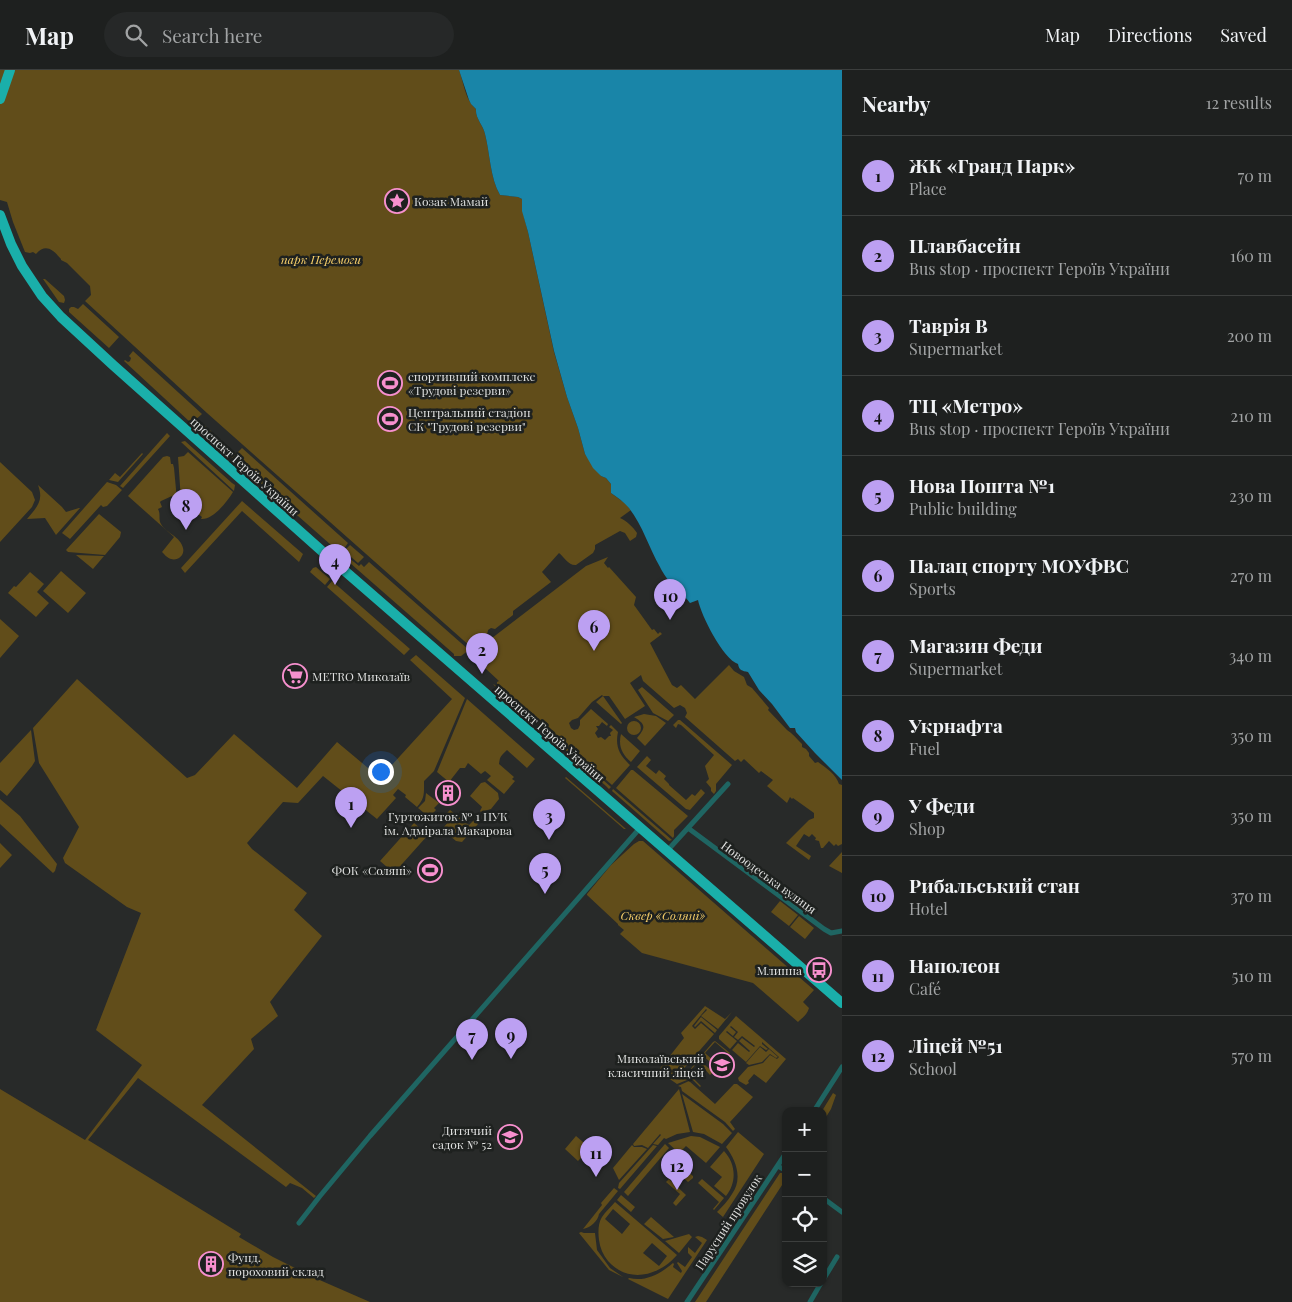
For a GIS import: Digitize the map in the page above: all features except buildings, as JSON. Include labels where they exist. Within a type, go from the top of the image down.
[{"type":"highway","points":[[0,99],[10,70]]},
{"type":"highway","name":"проспект Героїв України","points":[[0,218],[22,266],[42,296],[113,365],[323,552],[842,1003]]},
{"type":"street","points":[[667,852],[728,784]]},
{"type":"street","points":[[299,1223],[375,1130],[640,828]]},
{"type":"street","name":"Новоодеська вулиця","points":[[688,828],[824,929],[830,933],[842,931]]},
{"type":"street","points":[[817,1107],[842,1067]]},
{"type":"street","name":"Парусний провулок","points":[[688,1302],[782,1160]]},
{"type":"street","points":[[778,1166],[782,1168]]},
{"type":"street","points":[[827,1201],[842,1212]]},
{"type":"street","points":[[827,1273],[837,1257]]},
{"type":"street","points":[[810,1302],[819,1287]]},
{"type":"green space","name":"парк Перемоги","points":[[0,70],[459,70],[469,101],[476,109],[484,131],[492,173],[500,195],[522,199],[524,217],[554,352],[585,454],[601,476],[606,478],[611,484],[611,493],[631,510],[620,518],[634,529],[637,533],[636,537],[630,541],[625,533],[620,531],[595,545],[593,553],[576,565],[569,563],[559,553],[542,572],[551,582],[513,611],[513,615],[495,629],[491,628],[488,630],[487,635],[471,647],[207,413],[85,301],[91,295],[90,286],[67,263],[46,248],[36,254],[25,252],[7,202],[0,200]]},
{"type":"green space","points":[[43,279],[64,296],[64,303],[59,302]]},
{"type":"green space","points":[[83,304],[119,337],[109,348],[69,312],[71,307],[78,309]]},
{"type":"green space","points":[[133,351],[202,414],[193,422],[190,422],[124,361],[130,361],[131,358],[129,356]]},
{"type":"green space","points":[[199,424],[203,424],[236,454],[242,448],[348,543],[343,550],[341,549],[339,552],[198,428]]},
{"type":"green space","points":[[167,433],[170,436],[123,488],[120,486]]},
{"type":"green space","points":[[185,441],[235,485],[234,491],[181,442]]},
{"type":"green space","points":[[188,452],[233,492],[215,514],[206,519],[201,519],[202,517],[198,514],[196,515],[181,500],[178,457],[184,456]]},
{"type":"green space","points":[[142,453],[118,482],[109,480],[115,473],[120,477]]},
{"type":"green space","points":[[163,457],[170,457],[174,468],[177,500],[175,502],[172,496],[160,502],[162,507],[158,509],[160,520],[166,529],[128,496]]},
{"type":"green space","points":[[0,462],[32,492],[35,500],[32,507],[0,542]]},
{"type":"green space","points":[[107,482],[116,485],[122,490],[107,506],[103,507],[101,505],[70,539],[62,533]]},
{"type":"green space","points":[[38,485],[66,512],[80,508],[56,535],[45,518],[27,519],[40,500]]},
{"type":"green space","points":[[242,501],[303,554],[299,562],[242,511],[185,573],[181,568]]},
{"type":"green space","points":[[99,514],[121,532],[120,537],[105,555],[68,552],[66,550]]},
{"type":"green space","points":[[167,531],[182,544],[183,548],[182,555],[178,558],[168,558],[162,552],[174,537]]},
{"type":"green space","points":[[350,545],[364,557],[358,563],[344,551]]},
{"type":"green space","points":[[344,554],[359,566],[361,564],[364,567],[369,562],[469,650],[461,656],[454,656],[342,556]]},
{"type":"green space","points":[[76,555],[104,556],[93,569]]},
{"type":"green space","points":[[608,557],[604,563],[636,597],[634,605],[652,630],[654,629],[658,634],[660,632],[662,634],[650,643],[672,685],[677,688],[681,685],[695,699],[729,665],[734,671],[744,677],[747,685],[752,688],[769,708],[768,710],[802,744],[802,747],[806,749],[815,763],[818,762],[836,777],[839,784],[842,785],[842,844],[834,846],[829,841],[821,848],[819,841],[815,840],[816,838],[812,834],[809,837],[804,834],[796,846],[811,856],[809,860],[786,843],[809,820],[814,818],[814,813],[793,798],[790,797],[787,803],[767,786],[773,780],[761,771],[759,773],[744,759],[741,762],[738,759],[735,761],[685,717],[687,713],[685,708],[680,705],[674,708],[643,681],[641,675],[630,683],[645,706],[625,719],[609,696],[603,696],[592,702],[578,718],[569,723],[574,730],[578,729],[580,720],[591,709],[608,724],[607,726],[602,722],[599,726],[596,726],[598,729],[595,733],[598,738],[601,737],[605,740],[611,736],[610,733],[613,730],[609,727],[611,725],[618,732],[617,742],[619,750],[623,758],[630,765],[612,785],[497,684],[499,681],[485,668],[491,661],[488,659],[490,657],[482,650],[477,656],[475,651],[586,566]]},
{"type":"green space","points":[[316,567],[330,579],[325,585],[310,572]]},
{"type":"green space","points":[[61,571],[86,593],[68,613],[43,591]]},
{"type":"green space","points":[[30,572],[44,584],[37,592],[49,603],[36,617],[8,593]]},
{"type":"green space","points":[[332,581],[410,649],[404,655],[327,587]]},
{"type":"green space","points":[[0,619],[19,636],[0,658]]},
{"type":"green space","points":[[416,655],[465,698],[434,771],[424,781],[424,795],[417,807],[398,789],[393,795],[396,798],[377,819],[323,776],[298,803],[283,802],[247,843],[307,893],[294,910],[322,936],[270,1002],[278,1016],[251,1039],[254,1049],[202,1105],[316,1196],[314,1198],[302,1188],[290,1183],[286,1187],[138,1078],[88,1140],[241,1234],[239,1237],[273,1257],[370,1302],[0,1302],[0,1089],[85,1140],[142,1065],[96,1030],[141,913],[127,907],[65,863],[63,858],[79,827],[39,763],[33,728],[77,679],[187,778],[195,775],[234,734],[297,788],[337,742],[380,778],[452,699],[410,660]]},
{"type":"green space","points":[[493,684],[611,787],[609,789],[508,700]]},
{"type":"green space","points":[[642,687],[674,715],[668,721],[653,713],[638,690]]},
{"type":"green space","points":[[603,696],[622,723],[621,724],[596,702]]},
{"type":"green space","points":[[467,699],[535,759],[527,768],[507,750],[502,755],[499,764],[514,777],[512,779],[515,781],[504,794],[487,780],[491,776],[485,771],[481,774],[468,763],[465,768],[460,768],[449,782],[437,772]]},
{"type":"green space","points":[[644,714],[656,716],[666,723],[645,746],[637,738],[642,732],[643,725],[634,717]]},
{"type":"green space","points":[[678,720],[732,765],[716,784],[714,794],[706,782],[709,779],[705,766],[714,755],[681,725],[678,724],[676,728],[673,725]]},
{"type":"green space","points":[[634,721],[639,723],[641,728],[639,733],[634,735],[629,733],[627,728],[629,723]]},
{"type":"green space","points":[[31,730],[35,761],[7,796],[0,790],[0,763]]},
{"type":"green space","points":[[621,734],[640,751],[631,762],[622,750]]},
{"type":"green space","points":[[647,756],[651,760],[646,766],[656,774],[659,770],[666,776],[664,779],[669,785],[686,800],[692,794],[695,796],[701,789],[705,793],[690,810],[686,809],[637,767]]},
{"type":"green space","points":[[631,770],[688,816],[674,830],[673,838],[616,788]]},
{"type":"green space","points":[[566,777],[626,829],[565,778]]},
{"type":"green space","points":[[485,782],[498,793],[499,799],[491,809],[481,812],[482,807],[470,796],[481,783]]},
{"type":"green space","points":[[613,789],[672,840],[669,841],[612,791]]},
{"type":"green space","points":[[426,793],[439,803],[434,808],[436,810],[429,817],[418,808],[425,801]]},
{"type":"green space","points":[[0,799],[20,816],[57,864],[53,873],[0,824]]},
{"type":"green space","points":[[450,810],[469,825],[474,820],[478,824],[462,842],[456,841],[442,829],[451,819],[446,814]]},
{"type":"green space","points":[[414,823],[428,835],[394,873],[380,861]]},
{"type":"green space","name":"Сквер «Соляні»","points":[[639,841],[643,841],[814,990],[803,1002],[809,1008],[798,1022],[753,983],[642,953],[620,934],[624,930],[587,894],[611,865]]},
{"type":"green space","points":[[0,843],[12,855],[0,868]]},
{"type":"green space","points":[[842,852],[842,873],[829,866]]},
{"type":"green space","points":[[780,901],[798,915],[789,926],[771,912]]},
{"type":"green space","points":[[799,916],[814,928],[805,939],[790,927]]},
{"type":"green space","points":[[705,1006],[725,1019],[732,1012],[718,1029],[701,1016],[706,1009],[692,1026],[695,1029],[701,1023],[714,1034],[680,1073],[687,1080],[677,1084],[658,1071],[684,1038],[681,1033]]},
{"type":"green space","points":[[736,1016],[786,1059],[766,1083],[754,1074],[746,1085],[739,1081],[738,1078],[748,1067],[763,1063],[770,1055],[777,1059],[779,1057],[762,1042],[768,1049],[766,1050],[760,1046],[746,1062],[732,1050],[738,1043],[750,1051],[739,1041],[742,1038],[755,1046],[742,1036],[738,1040],[734,1037],[738,1032],[731,1026],[736,1032],[733,1036],[726,1032],[737,1041],[730,1049],[719,1039],[719,1036]]},
{"type":"green space","points":[[701,1017],[717,1030],[715,1033],[701,1021],[694,1026]]},
{"type":"green space","points":[[715,1041],[730,1053],[715,1042],[705,1053],[719,1064],[716,1067],[702,1055]]},
{"type":"green space","points":[[760,1047],[766,1052],[769,1049],[778,1057],[776,1058],[770,1054],[762,1062],[749,1065],[746,1063]]},
{"type":"green space","points":[[698,1059],[713,1072],[710,1075],[698,1062],[688,1073],[700,1087],[687,1074]]},
{"type":"green space","points":[[689,1081],[715,1104],[734,1084],[737,1084],[753,1097],[730,1122],[735,1129],[733,1131],[725,1122],[682,1091],[681,1087],[678,1086]]},
{"type":"green space","points":[[679,1089],[690,1132],[664,1138],[658,1145],[653,1144],[660,1134],[648,1148],[642,1145],[634,1146],[633,1144]]},
{"type":"green space","points":[[833,1093],[836,1095],[827,1116],[827,1107],[824,1107]]},
{"type":"green space","points":[[682,1094],[723,1124],[732,1133],[722,1144],[704,1134],[693,1132]]},
{"type":"green space","points":[[738,1132],[764,1154],[723,1217],[717,1212],[729,1199],[735,1188],[738,1176],[733,1158],[726,1147]]},
{"type":"green space","points":[[576,1136],[590,1148],[578,1161],[565,1149]]},
{"type":"green space","points":[[691,1136],[700,1137],[720,1147],[706,1163],[686,1146],[679,1153],[668,1143]]},
{"type":"green space","points":[[665,1144],[669,1148],[628,1196],[624,1192]]},
{"type":"green space","points":[[632,1145],[647,1149],[619,1180],[613,1168]]},
{"type":"green space","points":[[653,1145],[657,1146],[620,1189],[618,1188],[619,1183]]},
{"type":"green space","points":[[724,1151],[731,1162],[734,1173],[730,1191],[726,1196],[714,1186],[722,1177],[710,1167]]},
{"type":"green space","points":[[676,1162],[693,1178],[688,1182],[672,1167]]},
{"type":"green space","points":[[780,1173],[782,1173],[782,1185],[706,1302],[695,1302]]},
{"type":"green space","points":[[669,1179],[686,1195],[676,1206],[673,1203],[680,1194],[666,1182]]},
{"type":"green space","points":[[702,1179],[724,1198],[714,1210],[719,1202],[698,1183]]},
{"type":"green space","points":[[614,1188],[618,1191],[599,1214],[595,1222],[583,1229],[602,1205],[601,1203]]},
{"type":"green space","points":[[621,1195],[635,1207],[631,1212],[617,1200]]},
{"type":"green space","points":[[615,1202],[677,1255],[670,1262],[653,1272],[634,1275],[616,1268],[603,1254],[598,1234],[601,1219]],"holes":[[[613,1209],[630,1224],[622,1234],[605,1219]],[[652,1243],[667,1256],[659,1266],[643,1253]]]},
{"type":"green space","points":[[651,1217],[674,1237],[663,1239],[644,1224]]},
{"type":"green space","points":[[579,1233],[595,1233],[597,1250],[610,1268],[623,1277],[609,1270]]},
{"type":"green space","points":[[689,1234],[692,1237],[679,1253],[665,1241]]},
{"type":"green space","points":[[698,1236],[707,1240],[668,1299],[628,1279],[647,1278],[663,1271],[673,1263],[673,1267],[681,1273],[682,1271],[677,1263],[685,1267],[692,1257],[688,1253],[688,1247],[695,1253],[702,1243],[695,1237]]},
{"type":"water","points":[[459,70],[842,70],[842,780],[796,732],[795,728],[790,728],[759,690],[748,672],[741,670],[738,664],[726,654],[708,626],[698,600],[690,603],[676,590],[661,569],[634,515],[625,504],[611,493],[611,484],[593,468],[585,454],[554,351],[522,211],[522,199],[500,195],[492,173],[484,131],[476,109],[469,100]]},
{"type":"place","name":"Козак Мамай","points":[[397,201]]},
{"type":"place","name":"спортивний комплекс «Трудові резерви»","points":[[390,383]]},
{"type":"place","name":"Центральний стадіон СК \"Трудові резерви\"","points":[[390,419]]},
{"type":"place","name":"Укрнафта","points":[[186,530]]},
{"type":"place","name":"ТЦ «Метро»","points":[[335,585]]},
{"type":"place","name":"Рибальський стан","points":[[670,620]]},
{"type":"place","name":"Палац спорту МОУФВС","points":[[594,651]]},
{"type":"place","name":"Плавбасейн","points":[[482,674]]},
{"type":"place","name":"METRO Миколаїв","points":[[295,676]]},
{"type":"place","name":"Гуртожиток № 1 НУК ім. Адмірала Макарова","points":[[448,793]]},
{"type":"place","name":"ЖК «Гранд Парк»","points":[[351,828]]},
{"type":"place","name":"Таврія В","points":[[549,840]]},
{"type":"place","name":"ФОК «Соляні»","points":[[430,870]]},
{"type":"place","name":"Нова Пошта №1","points":[[545,894]]},
{"type":"place","name":"Млинна","points":[[819,970]]},
{"type":"place","name":"У Феди","points":[[511,1059]]},
{"type":"place","name":"Магазин Феди","points":[[472,1060]]},
{"type":"place","name":"Миколаївський класичний ліцей","points":[[722,1065]]},
{"type":"place","name":"Дитячий садок № 52","points":[[510,1137]]},
{"type":"place","name":"Наполеон","points":[[596,1177]]},
{"type":"place","name":"Ліцей №51","points":[[677,1190]]},
{"type":"place","name":"Фунд. пороховий склад","points":[[211,1264]]}]
